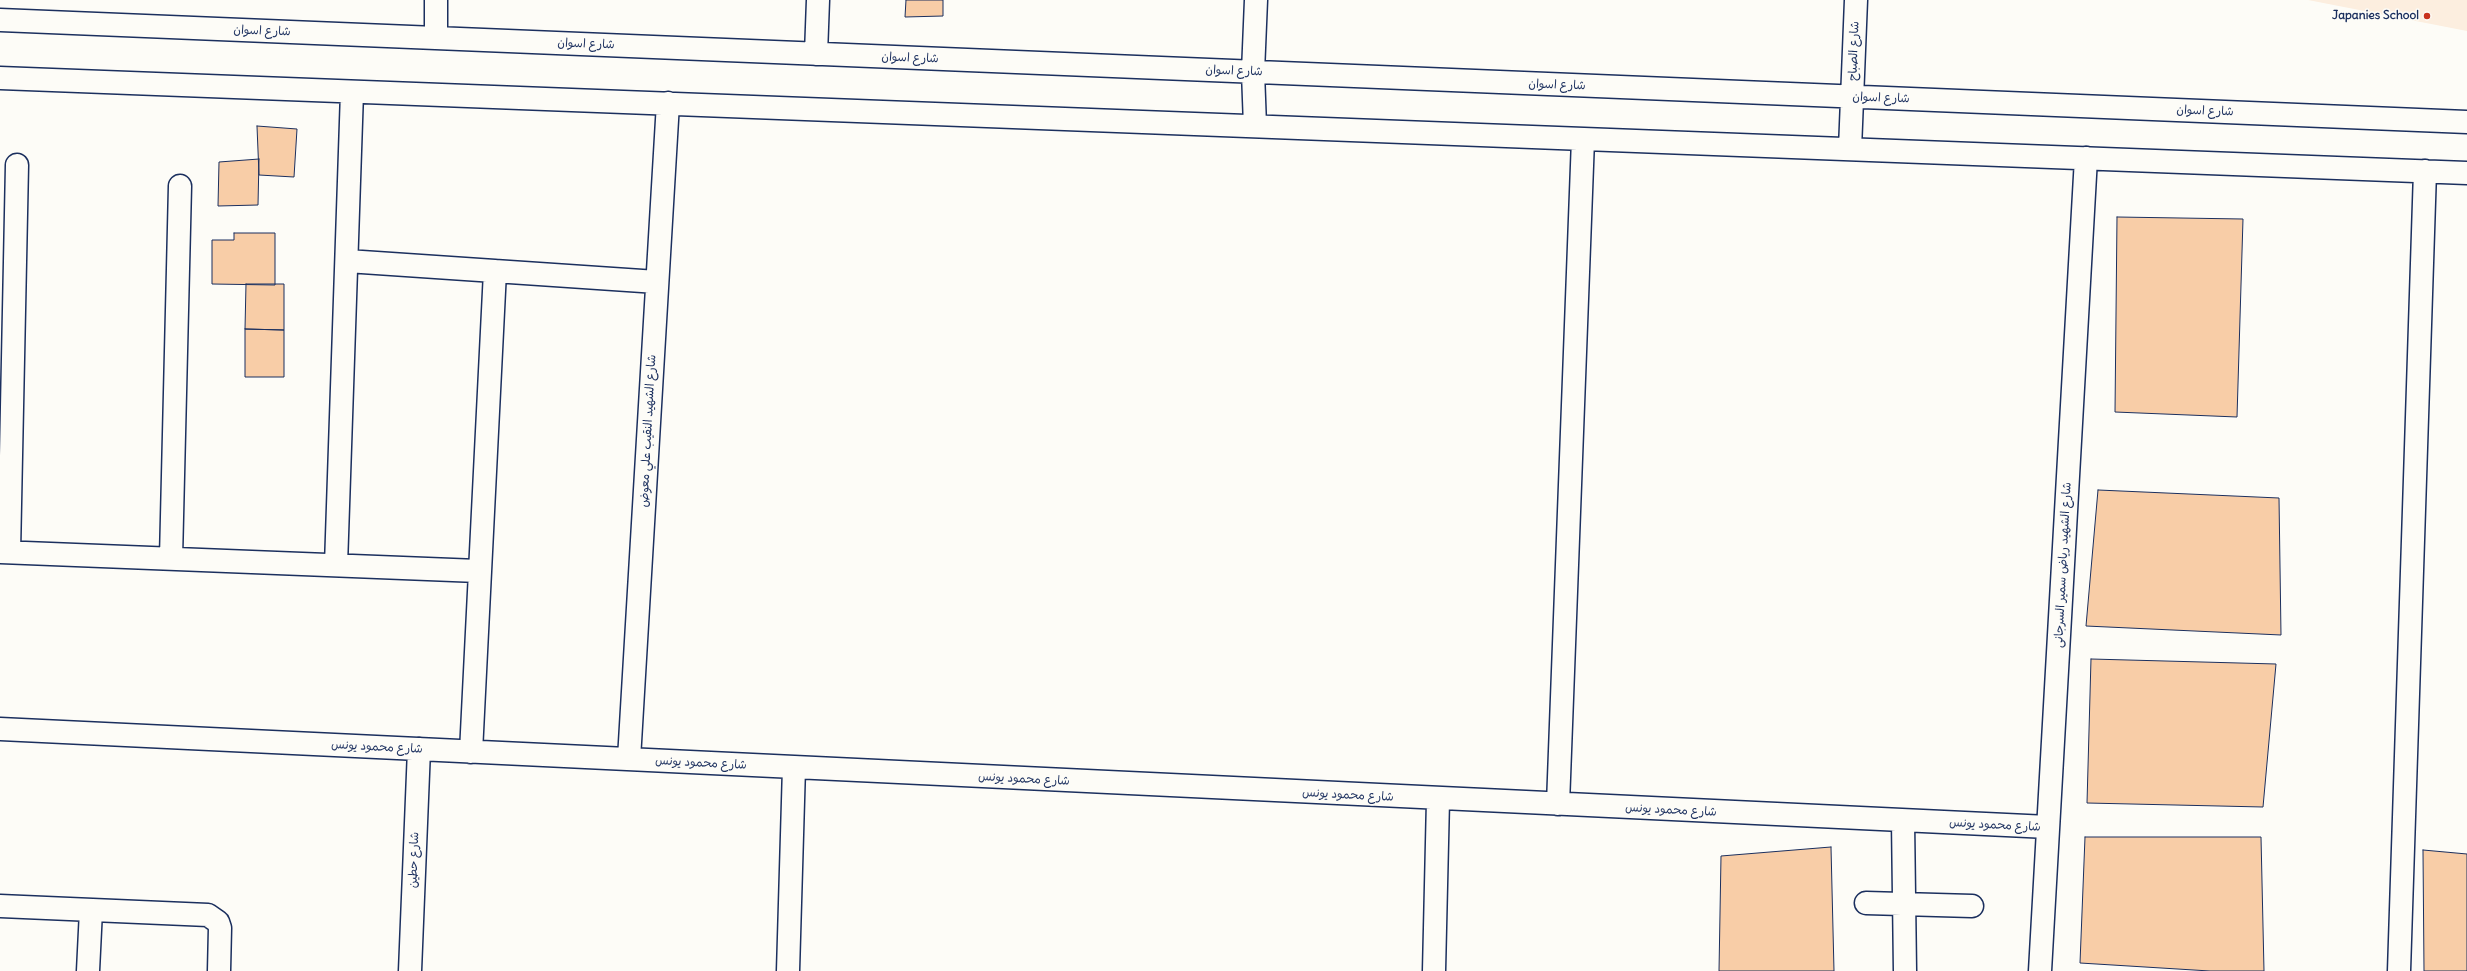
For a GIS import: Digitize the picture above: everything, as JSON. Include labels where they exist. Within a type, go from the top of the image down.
[{"type":"street","points":[[436,0],[436,38]]},
{"type":"street","points":[[816,54],[818,0]]},
{"type":"street","points":[[1255,126],[1253,72],[1256,0]]},
{"type":"street","name":"شارع الصباح","points":[[1850,149],[1856,0]]},
{"type":"street","name":"شارع اسوان","points":[[0,20],[2467,122]]},
{"type":"street","points":[[0,78],[2467,173]]},
{"type":"street","points":[[336,565],[352,92]]},
{"type":"street","name":"شارع الشهيد النقيب علي معوض","points":[[629,759],[668,103]]},
{"type":"street","points":[[1558,804],[1583,139]]},
{"type":"street","name":"شارع الشهيد رياض سمير السرجانى","points":[[2040,971],[2086,158]]},
{"type":"street","points":[[17,165],[8,231],[5,552],[478,571]]},
{"type":"street","points":[[2399,971],[2425,172]]},
{"type":"street","points":[[171,558],[180,186]]},
{"type":"street","points":[[347,261],[657,282]]},
{"type":"street","points":[[471,752],[478,571],[495,271]]},
{"type":"street","name":"شارع محمود يونس","points":[[0,729],[794,767],[1438,800],[1558,804],[2048,828]]},
{"type":"street","name":"شارع حطين","points":[[410,971],[419,749]]},
{"type":"street","points":[[788,971],[794,767]]},
{"type":"street","points":[[1434,971],[1438,800]]},
{"type":"street","points":[[1903,821],[1905,971]]},
{"type":"street","points":[[1866,903],[1972,906]]},
{"type":"street","points":[[0,906],[208,915],[218,922],[220,928],[219,971]]},
{"type":"street","points":[[88,971],[91,910]]},
{"type":"shaded area","name":"Japanies School","points":[[2308,0],[2467,0],[2467,31]]},
{"type":"building","points":[[906,0],[943,0],[943,16],[905,17]]},
{"type":"building","points":[[257,126],[297,129],[294,177],[259,175]]},
{"type":"building","points":[[259,159],[258,205],[218,206],[219,162]]},
{"type":"building","points":[[2117,217],[2243,219],[2237,417],[2115,412]]},
{"type":"building","points":[[234,233],[275,233],[275,285],[212,284],[212,240],[234,240]]},
{"type":"building","points":[[246,284],[284,284],[284,330],[245,329]]},
{"type":"building","points":[[245,329],[284,330],[284,377],[245,377]]},
{"type":"building","points":[[2098,490],[2279,498],[2281,635],[2086,626]]},
{"type":"building","points":[[2091,659],[2276,664],[2263,807],[2087,803]]},
{"type":"building","points":[[2085,837],[2261,837],[2264,971],[2210,971],[2080,963]]},
{"type":"building","points":[[1831,847],[1834,971],[1719,971],[1721,856]]},
{"type":"building","points":[[2423,850],[2467,854],[2467,971],[2424,971]]},
{"type":"place","name":"Japanies School","points":[[2427,16]]}]
